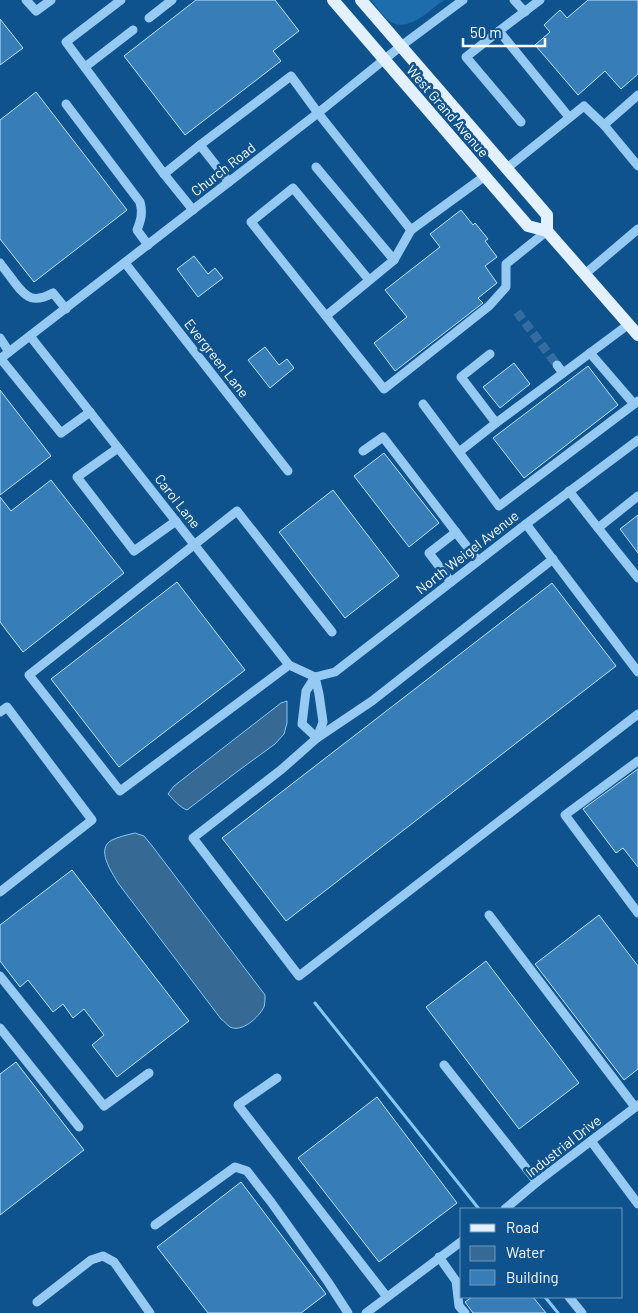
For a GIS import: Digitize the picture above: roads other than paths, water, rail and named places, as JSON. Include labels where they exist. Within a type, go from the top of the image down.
[{"type":"main road","name":"West Grand Avenue","points":[[333,0],[528,226],[547,231],[638,335]]},
{"type":"main road","name":"West Grand Avenue","points":[[360,0],[547,215],[547,231]]},
{"type":"street","points":[[26,0],[36,11],[51,0]]},
{"type":"street","points":[[120,0],[66,42],[193,210]]},
{"type":"street","points":[[149,18],[172,0]]},
{"type":"street","name":"Church Road","points":[[0,359],[318,113],[384,59],[463,0]]},
{"type":"street","points":[[514,0],[524,12]]},
{"type":"street","points":[[521,122],[466,57],[540,0]]},
{"type":"street","points":[[85,67],[133,30]]},
{"type":"street","points":[[500,31],[569,117]]},
{"type":"street","points":[[164,174],[291,76],[411,230]]},
{"type":"street","points":[[604,125],[638,94]]},
{"type":"street","points":[[66,104],[140,202],[142,218],[137,230],[148,245]]},
{"type":"street","points":[[507,168],[584,106],[604,125],[638,166]]},
{"type":"street","points":[[200,146],[229,182]]},
{"type":"street","points":[[316,167],[394,260]]},
{"type":"street","points":[[326,316],[394,260],[411,230],[485,176]]},
{"type":"street","points":[[369,280],[293,188],[251,222],[384,390],[489,306],[506,287],[506,264],[547,231]]},
{"type":"street","points":[[585,274],[638,229]]},
{"type":"street","points":[[0,263],[24,295],[32,298],[44,298],[53,292],[66,309]]},
{"type":"street","name":"Evergreen Lane","points":[[125,263],[288,471]]},
{"type":"street","points":[[459,452],[629,324]]},
{"type":"street","name":"Carol Lane","points":[[30,336],[290,665],[313,676]]},
{"type":"street","points":[[0,338],[9,352]]},
{"type":"street","points":[[422,404],[499,506],[636,403],[590,353]]},
{"type":"street","points":[[490,354],[461,377],[496,423]]},
{"type":"street","points":[[0,359],[61,433],[90,412]]},
{"type":"street","points":[[557,365],[563,373]]},
{"type":"street","points":[[363,451],[383,436],[478,561]]},
{"type":"street","name":"North Weigel Avenue","points":[[313,676],[335,672],[638,440]]},
{"type":"street","points":[[118,448],[77,476],[134,550],[176,521]]},
{"type":"street","points":[[569,491],[638,578]]},
{"type":"street","points":[[598,528],[638,496]]},
{"type":"street","points":[[290,665],[120,791],[29,675],[237,511],[332,632]]},
{"type":"street","points":[[526,524],[638,672]]},
{"type":"street","points":[[451,582],[429,553],[456,532]]},
{"type":"street","points":[[553,559],[372,701],[317,738],[282,769],[193,838],[299,976],[638,714]]},
{"type":"street","points":[[313,676],[319,694],[323,722],[317,738]]},
{"type":"street","points":[[313,676],[306,690],[302,724],[317,738]]},
{"type":"street","points":[[0,712],[7,707],[92,820],[0,892]]},
{"type":"street","points":[[638,761],[564,815],[638,913]]},
{"type":"street","points":[[489,915],[636,1106]]},
{"type":"street","points":[[0,976],[104,1106],[149,1073]]},
{"type":"street","points":[[0,1028],[79,1128]]},
{"type":"street","points":[[444,1065],[537,1182]]},
{"type":"street","points":[[277,1078],[238,1105],[387,1297]]},
{"type":"street","name":"Industrial Drive","points":[[506,1208],[636,1106]]},
{"type":"street","points":[[591,1141],[638,1204]]},
{"type":"street","points":[[155,1224],[235,1167],[247,1171],[323,1275],[348,1313]]},
{"type":"street","points":[[366,1313],[460,1242]]},
{"type":"street","points":[[37,1302],[91,1260],[103,1256],[114,1262],[150,1313]]},
{"type":"street","points":[[439,1257],[456,1281],[459,1306],[465,1313]]},
{"type":"street","points":[[570,1298],[582,1313]]},
{"type":"water","points":[[287,701],[287,723],[284,734],[275,744],[187,810],[168,794],[174,786],[281,703]]},
{"type":"water","points":[[135,833],[144,836],[153,847],[265,995],[262,1011],[245,1026],[240,1028],[230,1027],[221,1019],[112,873],[106,861],[105,849],[107,844],[114,839]]},
{"type":"waterway","points":[[315,1003],[478,1208]]},
{"type":"waterway","points":[[546,1298],[558,1313]]},
{"type":"tunnel","points":[[517,312],[557,365]]}]
